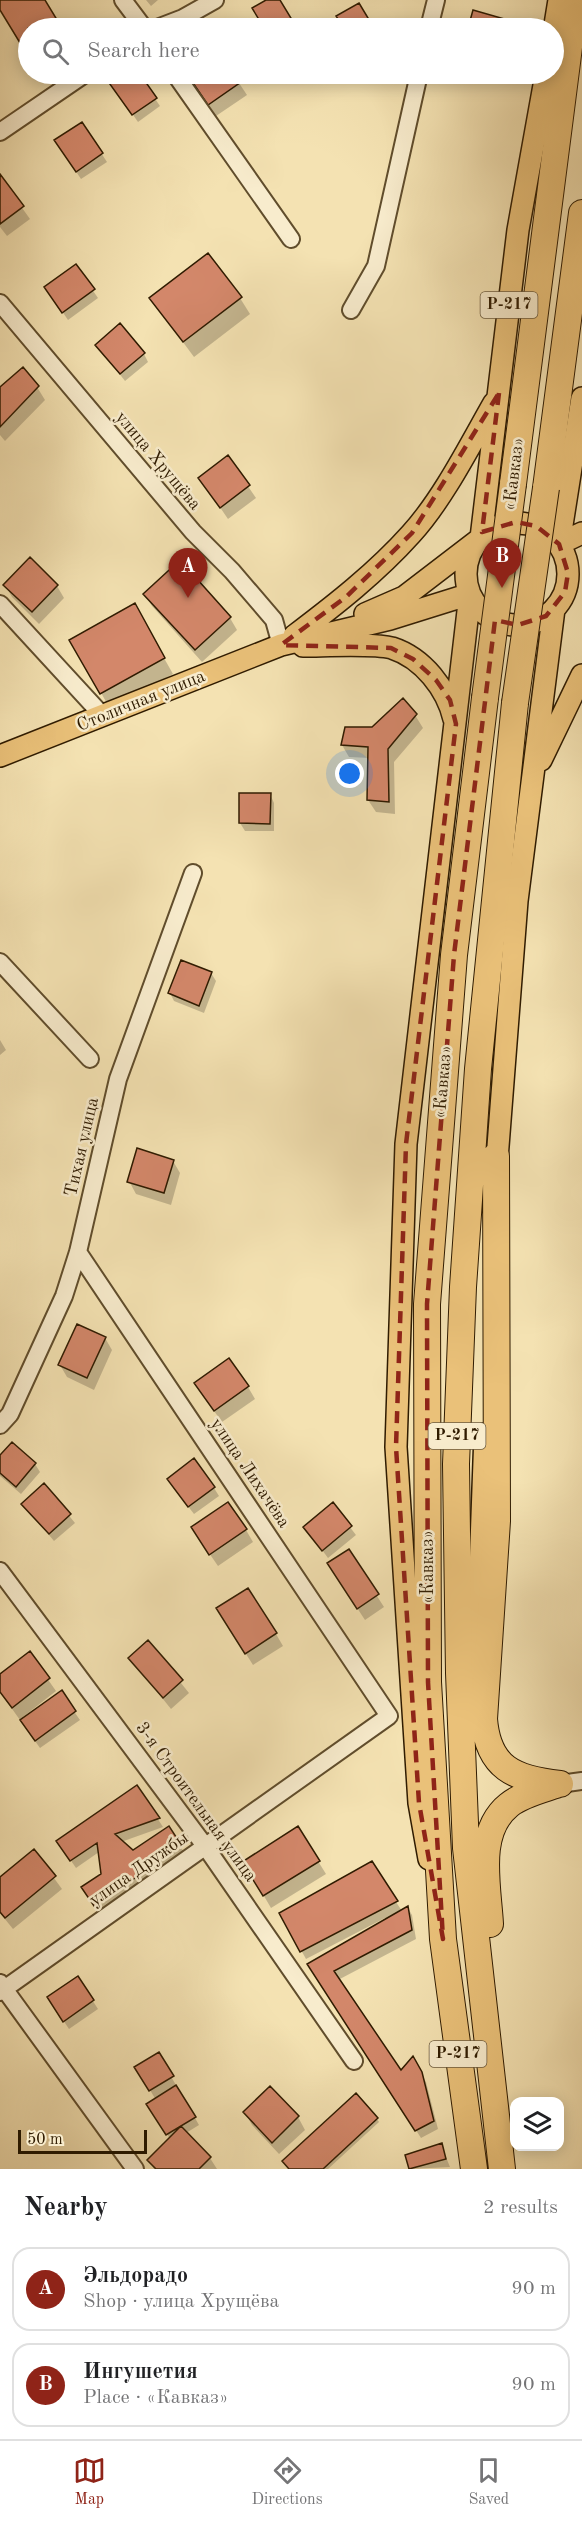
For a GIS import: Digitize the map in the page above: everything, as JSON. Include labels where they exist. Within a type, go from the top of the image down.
[{"type":"highway","name":"«Кавказ»","points":[[474,2169],[443,1939],[428,1682],[427,1304],[454,955],[575,0]]},
{"type":"highway","name":"«Кавказ»","points":[[503,2169],[476,1943],[464,1802],[456,1464],[463,1287],[478,1069],[515,703],[582,213]]},
{"type":"highway","points":[[496,1156],[496,1521],[484,1719],[486,1741],[494,1755],[520,1777],[571,1783]]},
{"type":"highway","points":[[503,2169],[507,2102],[486,1851],[498,1816],[510,1803],[571,1783]]},
{"type":"main road","points":[[556,18],[559,0]]},
{"type":"main road","name":"Р-217","points":[[481,538],[518,230],[544,84]]},
{"type":"main road","name":"Р-217","points":[[281,645],[346,597],[412,533],[457,468],[499,393]]},
{"type":"main road","points":[[559,544],[581,412]]},
{"type":"main road","points":[[281,645],[313,635],[404,597],[481,538],[497,527],[516,522],[536,526],[559,544],[575,579],[554,609],[537,621],[508,624],[481,610],[470,594],[467,564],[481,538]]},
{"type":"main road","points":[[559,544],[582,533]]},
{"type":"main road","points":[[313,635],[390,619],[470,594]]},
{"type":"main road","name":"Р-217","points":[[443,1939],[419,1803],[396,1447],[406,1144],[470,594]]},
{"type":"main road","name":"Р-217","points":[[464,1802],[478,1614],[496,1156],[517,901],[554,609]]},
{"type":"main road","name":"Р-217","points":[[281,645],[391,648],[413,659],[436,680],[450,700],[456,724]]},
{"type":"main road","name":"Столичная улица","points":[[0,756],[281,645]]},
{"type":"main road","name":"Р-217","points":[[531,782],[566,703],[582,675]]},
{"type":"street","points":[[123,0],[136,18]]},
{"type":"street","points":[[183,18],[215,0]]},
{"type":"street","points":[[432,18],[436,0]]},
{"type":"street","points":[[0,132],[70,84]]},
{"type":"street","points":[[183,84],[291,239]]},
{"type":"street","points":[[351,310],[376,266],[417,84]]},
{"type":"street","name":"улица Хрущёва","points":[[0,303],[193,532],[232,571],[274,620],[281,645]]},
{"type":"street","points":[[0,604],[103,716]]},
{"type":"street","name":"Тихая улица","points":[[0,1425],[10,1414],[64,1296],[78,1252],[118,1079],[194,873]]},
{"type":"street","points":[[0,962],[90,1059]]},
{"type":"street","name":"улица Лихачёва","points":[[78,1252],[389,1716]]},
{"type":"street","name":"3-я Строительная улица","points":[[0,1571],[205,1846],[354,2061]]},
{"type":"street","name":"улица Дружбы","points":[[1,1988],[389,1716]]},
{"type":"street","points":[[1,1988],[135,2169]]},
{"type":"highlighted area","points":[[499,393],[482,532],[516,522],[536,526],[559,544],[568,573],[565,592],[546,616],[518,625],[495,620],[454,955],[427,1304],[428,1682],[443,1939],[419,1803],[396,1447],[406,1144],[456,724],[450,700],[436,680],[413,659],[391,648],[281,645],[346,597],[412,533]]},
{"type":"building","points":[[0,0],[45,0],[56,18],[18,18],[18,40],[0,10]]},
{"type":"building","points":[[266,0],[280,0],[291,18],[258,18],[252,8]]},
{"type":"building","points":[[359,3],[368,18],[337,18],[336,16]]},
{"type":"building","points":[[473,10],[501,18],[471,18]]},
{"type":"building","points":[[110,84],[147,84],[157,98],[132,115]]},
{"type":"building","points":[[194,84],[238,84],[208,105]]},
{"type":"building","points":[[82,122],[103,153],[76,172],[54,140]]},
{"type":"building","points":[[0,174],[24,206],[0,224]]},
{"type":"building","points":[[208,253],[242,297],[183,342],[149,298]]},
{"type":"building","points":[[76,264],[95,289],[62,313],[44,287]]},
{"type":"building","points":[[120,323],[145,353],[120,374],[95,345]]},
{"type":"building","points":[[23,367],[39,386],[0,427],[0,387]]},
{"type":"building","points":[[228,455],[250,485],[220,508],[198,478]]},
{"type":"building","points":[[30,557],[58,585],[32,612],[3,585]]},
{"type":"building","points":[[180,560],[231,617],[195,650],[143,594]]},
{"type":"building","points":[[135,603],[165,658],[100,694],[69,640]]},
{"type":"building","points":[[403,698],[417,714],[388,749],[389,802],[367,800],[368,747],[341,745],[345,727],[372,727]]},
{"type":"building","points":[[239,793],[271,793],[270,824],[239,823]]},
{"type":"building","points":[[181,960],[212,972],[199,1006],[168,993]]},
{"type":"building","points":[[137,1148],[174,1160],[164,1193],[127,1182]]},
{"type":"building","points":[[77,1324],[106,1337],[87,1378],[58,1365]]},
{"type":"building","points":[[229,1358],[249,1386],[214,1411],[194,1383]]},
{"type":"building","points":[[12,1442],[36,1463],[16,1487],[0,1473],[0,1455]]},
{"type":"building","points":[[194,1458],[215,1487],[188,1507],[167,1479]]},
{"type":"building","points":[[44,1483],[71,1514],[49,1534],[21,1504]]},
{"type":"building","points":[[228,1502],[247,1529],[209,1555],[191,1527]]},
{"type":"building","points":[[333,1502],[352,1526],[322,1551],[303,1527]]},
{"type":"building","points":[[349,1549],[379,1594],[357,1609],[327,1563]]},
{"type":"building","points":[[248,1588],[277,1633],[245,1654],[216,1608]]},
{"type":"building","points":[[148,1640],[183,1680],[163,1698],[128,1658]]},
{"type":"building","points":[[30,1651],[50,1678],[12,1708],[0,1692],[0,1674]]},
{"type":"building","points":[[62,1690],[76,1711],[35,1741],[20,1720]]},
{"type":"building","points":[[137,1785],[160,1818],[115,1834],[133,1850],[169,1826],[182,1846],[94,1906],[81,1887],[101,1874],[97,1843],[70,1861],[56,1841]]},
{"type":"building","points":[[298,1826],[320,1861],[263,1896],[242,1862]]},
{"type":"building","points":[[34,1849],[56,1876],[5,1918],[0,1912],[0,1877]]},
{"type":"building","points":[[372,1861],[398,1901],[300,1952],[279,1913]]},
{"type":"building","points":[[408,1906],[412,1930],[334,1971],[401,2070],[413,2056],[422,2072],[434,2121],[415,2131],[307,1964]]},
{"type":"building","points":[[78,1976],[94,2000],[63,2022],[47,1997]]},
{"type":"building","points":[[159,2052],[174,2076],[149,2091],[134,2067]]},
{"type":"building","points":[[176,2085],[196,2117],[166,2135],[146,2104]]},
{"type":"building","points":[[270,2086],[299,2116],[272,2143],[243,2112]]},
{"type":"building","points":[[356,2093],[378,2118],[323,2169],[289,2169],[282,2161]]},
{"type":"building","points":[[181,2126],[211,2157],[199,2169],[156,2169],[147,2160]]},
{"type":"building","points":[[442,2143],[446,2159],[409,2169],[405,2155]]},
{"type":"place","name":"Ингушетия","points":[[502,588]]},
{"type":"place","name":"Эльдорадо","points":[[188,598]]}]
